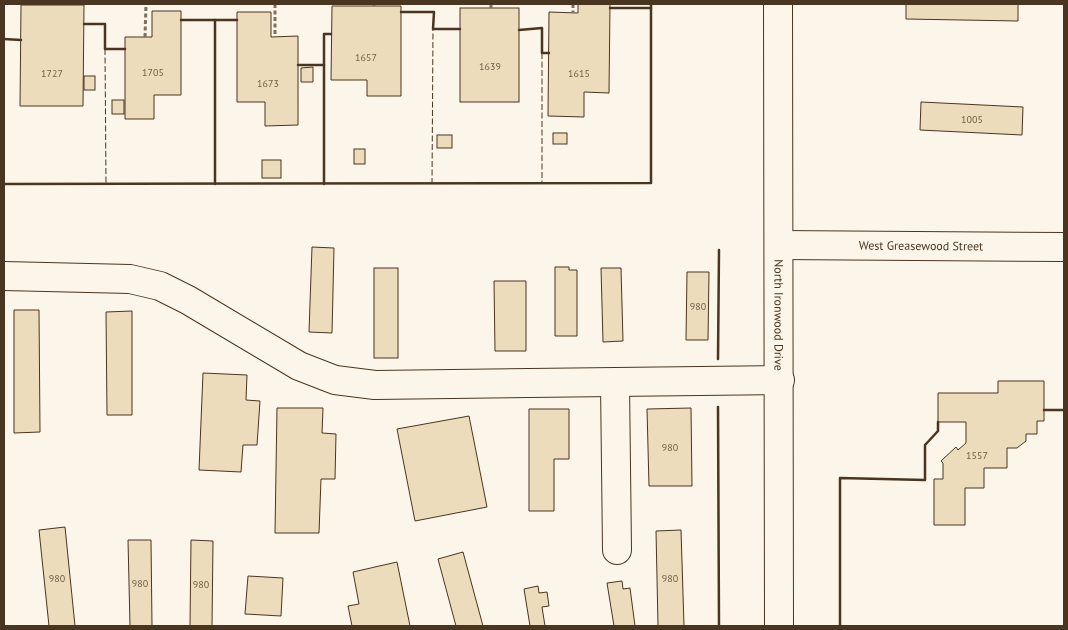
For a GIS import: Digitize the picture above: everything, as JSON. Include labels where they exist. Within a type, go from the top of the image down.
[{"type":"street","name":"North Ironwood Drive","points":[[778,4],[780,626]]},
{"type":"street","name":"West Greasewood Street","points":[[779,245],[1064,247]]},
{"type":"street","points":[[4,276],[130,280],[160,286],[188,300],[299,366],[335,380],[375,385],[780,380]]},
{"type":"street","points":[[615,382],[617,550]]},
{"type":"path","points":[[145,37],[146,4]]},
{"type":"path","points":[[275,4],[275,37]]},
{"type":"path","points":[[573,4],[573,13]]},
{"type":"building","points":[[578,4],[610,4],[609,93],[584,92],[584,117],[548,116],[549,12],[578,13]]},
{"type":"building","points":[[906,4],[1018,4],[1018,21],[906,19]]},
{"type":"building","points":[[21,5],[84,5],[83,106],[20,106]]},
{"type":"building","points":[[332,6],[401,6],[401,96],[367,96],[367,80],[331,80]]},
{"type":"building","points":[[460,8],[519,8],[519,102],[460,102]]},
{"type":"building","points":[[152,11],[181,11],[181,95],[154,95],[154,119],[125,119],[125,37],[152,37]]},
{"type":"building","points":[[237,12],[271,12],[271,37],[298,36],[298,125],[265,126],[265,102],[237,102]]},
{"type":"building","points":[[313,67],[313,82],[301,82],[301,68]]},
{"type":"building","points":[[84,76],[95,76],[95,90],[84,90]]},
{"type":"building","points":[[112,100],[124,100],[124,114],[112,114]]},
{"type":"building","points":[[921,102],[1023,107],[1022,135],[920,130]]},
{"type":"building","points":[[553,133],[567,133],[567,144],[553,144]]},
{"type":"building","points":[[437,135],[452,135],[452,148],[437,148]]},
{"type":"building","points":[[354,149],[365,149],[365,164],[354,164]]},
{"type":"building","points":[[262,160],[281,160],[281,178],[262,178]]},
{"type":"building","points":[[312,247],[334,248],[332,333],[309,332]]},
{"type":"building","points":[[555,267],[569,267],[569,270],[577,270],[577,336],[555,336]]},
{"type":"building","points":[[374,268],[398,268],[398,358],[374,358]]},
{"type":"building","points":[[601,268],[621,268],[623,341],[603,342]]},
{"type":"building","points":[[687,272],[709,272],[708,340],[686,340]]},
{"type":"building","points":[[494,281],[526,281],[526,351],[495,351]]},
{"type":"building","points":[[14,310],[39,310],[40,432],[14,433]]},
{"type":"building","points":[[132,311],[132,415],[107,415],[106,312]]},
{"type":"building","points":[[203,373],[247,375],[246,400],[260,401],[257,445],[243,445],[241,472],[199,470]]},
{"type":"building","points":[[998,381],[1044,381],[1044,421],[1037,421],[1037,434],[1026,434],[1026,441],[1017,448],[1007,448],[1007,468],[984,468],[984,488],[965,488],[965,525],[934,525],[934,479],[943,479],[943,463],[941,461],[956,447],[958,450],[966,443],[966,422],[938,422],[938,393],[998,393]]},
{"type":"building","points":[[277,408],[323,408],[322,433],[336,434],[335,479],[321,479],[319,533],[275,533]]},
{"type":"building","points":[[691,408],[692,486],[649,486],[647,409]]},
{"type":"building","points":[[529,409],[569,409],[569,459],[554,459],[554,511],[529,511]]},
{"type":"building","points":[[469,416],[487,507],[415,521],[397,429]]},
{"type":"building","points":[[65,527],[75,626],[49,626],[39,530]]},
{"type":"building","points":[[681,530],[684,626],[658,626],[656,531]]},
{"type":"building","points":[[128,540],[151,540],[152,626],[130,626]]},
{"type":"building","points":[[191,540],[213,541],[212,626],[190,626]]},
{"type":"building","points":[[463,552],[483,626],[456,626],[438,559]]},
{"type":"building","points":[[397,562],[410,626],[352,626],[348,606],[359,604],[353,572]]},
{"type":"building","points":[[248,576],[283,578],[281,616],[245,614]]},
{"type":"building","points":[[622,581],[623,589],[630,588],[635,626],[614,626],[607,583]]},
{"type":"building","points":[[538,586],[539,593],[547,592],[549,606],[542,607],[545,626],[530,626],[524,589]]},
{"type":"fence","points":[[432,184],[433,29]]},
{"type":"fence","points":[[105,49],[106,184]]},
{"type":"fence","points":[[542,53],[542,184]]},
{"type":"wall","points":[[4,184],[651,183],[651,4]]},
{"type":"wall","points":[[610,8],[651,8]]},
{"type":"wall","points":[[401,12],[434,12],[433,29],[460,29]]},
{"type":"wall","points":[[181,20],[237,20]]},
{"type":"wall","points":[[215,20],[215,184]]},
{"type":"wall","points":[[84,24],[105,24],[105,49],[125,49]]},
{"type":"wall","points":[[519,30],[542,28],[542,53],[549,53]]},
{"type":"wall","points":[[298,65],[324,65],[324,34],[331,34]]},
{"type":"wall","points":[[4,39],[21,40]]},
{"type":"wall","points":[[324,65],[324,184]]},
{"type":"wall","points":[[718,359],[719,250]]},
{"type":"wall","points":[[718,407],[719,626]]},
{"type":"wall","points":[[1044,410],[1064,410]]},
{"type":"wall","points":[[840,626],[840,478],[925,480],[925,445],[938,431],[938,422]]}]
